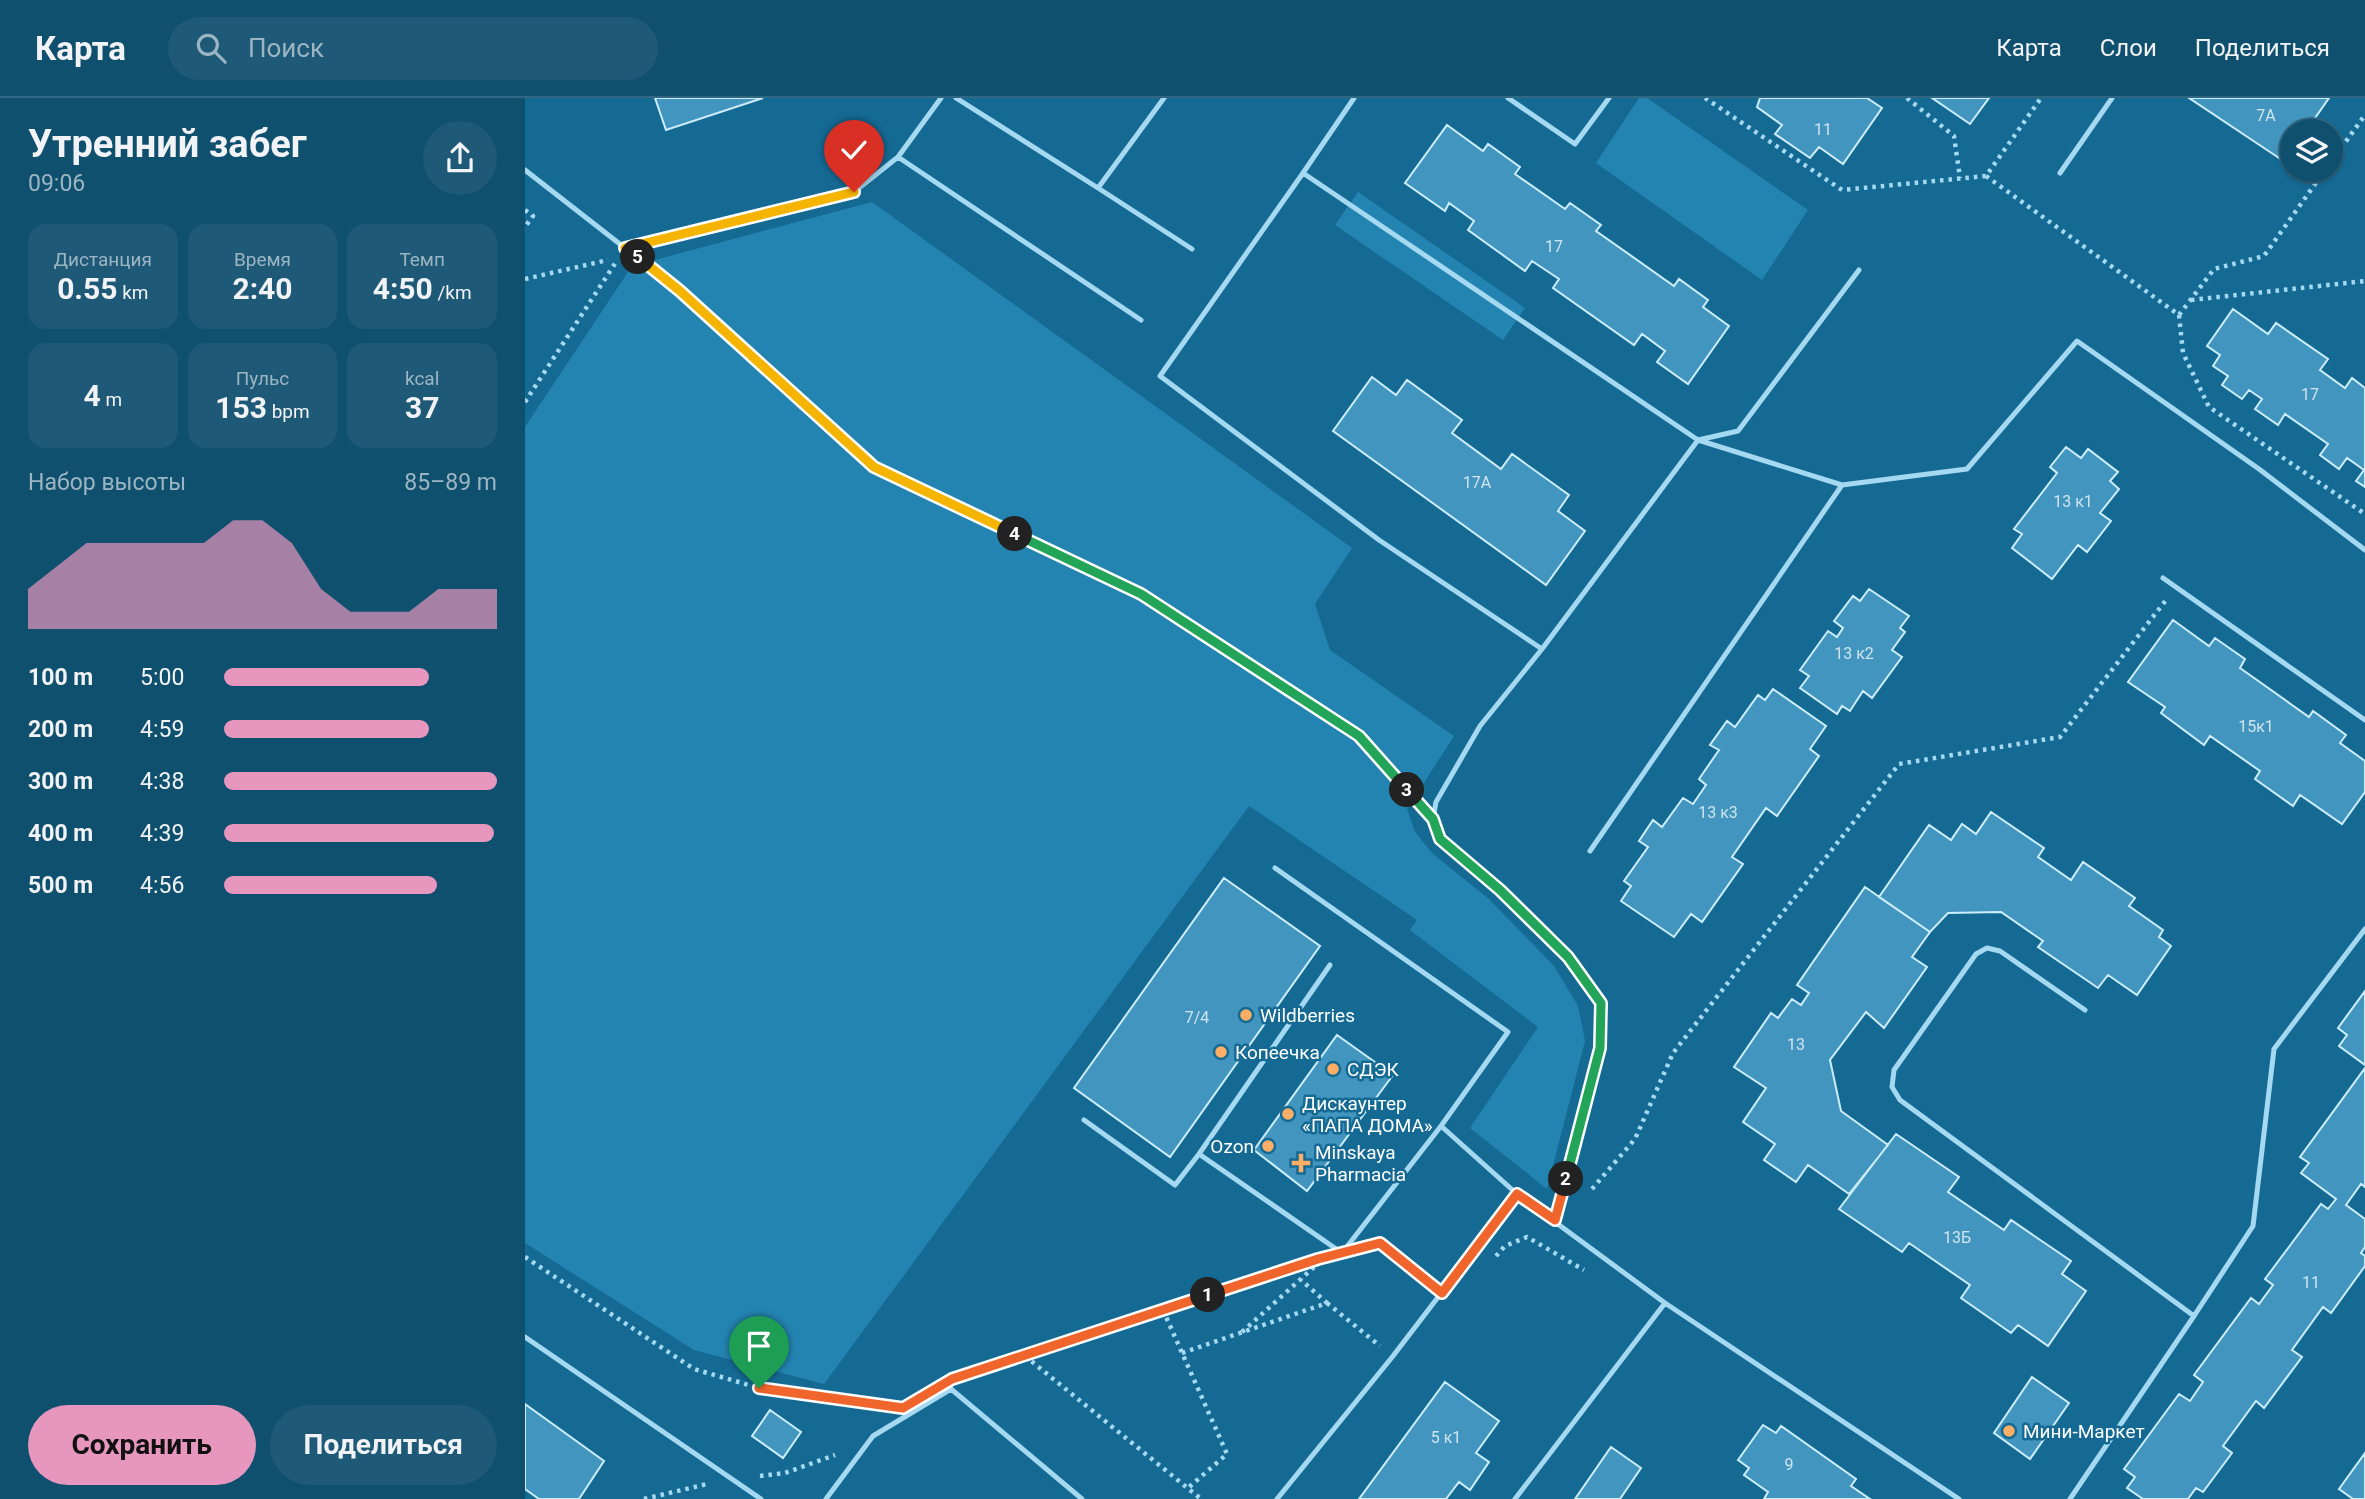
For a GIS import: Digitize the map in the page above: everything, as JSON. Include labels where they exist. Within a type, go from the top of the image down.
[{"type":"lane","points":[[525,170],[625,248],[854,192],[898,157],[941,98]]},
{"type":"lane","points":[[957,98],[1192,249]]},
{"type":"lane","points":[[1098,188],[1164,98]]},
{"type":"lane","points":[[1354,98],[1160,376],[1379,540],[1542,649]]},
{"type":"lane","points":[[1509,98],[1575,144],[1609,98]]},
{"type":"lane","points":[[2060,173],[2112,98]]},
{"type":"lane","points":[[898,157],[1141,320]]},
{"type":"lane","points":[[1303,173],[1698,440],[1842,485],[1967,469],[2077,341],[2259,469],[2365,550]]},
{"type":"lane","points":[[1555,1220],[1600,1048],[1601,1003],[1568,957],[1500,890],[1440,839],[1433,819],[1436,802],[1480,726],[1542,649],[1698,440],[1738,431],[1860,270]]},
{"type":"lane","points":[[1590,851],[1842,485]]},
{"type":"lane","points":[[2163,578],[2365,720]]},
{"type":"lane","points":[[1199,1154],[1342,1253],[1441,1126],[1508,1032],[1276,868]]},
{"type":"lane","points":[[2070,1499],[2253,1226],[2274,1049],[2365,929]]},
{"type":"lane","points":[[2085,1010],[2000,951],[1987,948],[1976,954],[1894,1070],[1892,1087],[1900,1100],[2194,1316]]},
{"type":"lane","points":[[1084,1119],[1175,1185],[1330,965]]},
{"type":"lane","points":[[1441,1126],[1517,1194],[1665,1303],[1958,1499]]},
{"type":"lane","points":[[1277,1499],[1393,1356],[1517,1194]]},
{"type":"lane","points":[[1515,1499],[1665,1303]]},
{"type":"lane","points":[[525,1337],[761,1499]]},
{"type":"lane","points":[[826,1499],[873,1436],[951,1389],[1082,1499]]},
{"type":"path","points":[[1705,98],[1842,190],[1986,176],[2179,315]]},
{"type":"path","points":[[1907,98],[1954,136],[1960,178]]},
{"type":"path","points":[[1986,176],[2041,98]]},
{"type":"path","points":[[2343,145],[2365,115]]},
{"type":"path","points":[[2317,182],[2264,256],[2214,269],[2179,315],[2183,353],[2209,407],[2365,514]]},
{"type":"path","points":[[525,210],[533,216],[525,227]]},
{"type":"path","points":[[625,248],[680,291],[874,467],[1141,594],[1359,736],[1433,819]]},
{"type":"path","points":[[525,278],[619,257],[525,402]]},
{"type":"path","points":[[2190,300],[2365,281]]},
{"type":"path","points":[[1592,1189],[1635,1139],[1673,1053],[1899,764],[2060,737],[2167,599]]},
{"type":"path","points":[[1488,1264],[1506,1246],[1527,1237],[1547,1246],[1590,1274]]},
{"type":"path","points":[[1342,1253],[1380,1243],[1442,1293]]},
{"type":"path","points":[[525,1257],[694,1369],[759,1388],[890,1406]]},
{"type":"path","points":[[959,1377],[1325,1257],[1240,1333]]},
{"type":"path","points":[[1301,1280],[1393,1356]]},
{"type":"path","points":[[1182,1353],[1327,1302]]},
{"type":"path","points":[[1163,1310],[1227,1454],[1188,1488]]},
{"type":"path","points":[[1024,1356],[1201,1499]]},
{"type":"shaded area","points":[[1639,98],[1647,98],[1808,210],[1762,280],[1596,163]]},
{"type":"shaded area","points":[[1358,192],[1525,308],[1503,340],[1335,225]]},
{"type":"shaded area","points":[[872,202],[1352,548],[1315,604],[1330,650],[1454,736],[1407,809],[1415,832],[1432,853],[1490,900],[1554,966],[1578,1006],[1585,1041],[1547,1189],[1470,1128],[1538,1027],[1410,930],[1417,920],[1249,806],[824,1384],[694,1350],[525,1243],[525,427],[632,266]]},
{"type":"building","points":[[655,98],[763,98],[666,130]]},
{"type":"building","points":[[1760,98],[1867,98],[1882,108],[1843,164],[1819,147],[1810,158],[1775,134],[1782,125],[1757,107]]},
{"type":"building","points":[[1932,98],[1989,98],[1970,124]]},
{"type":"building","points":[[2189,98],[2329,98],[2314,119],[2280,119],[2280,159]]},
{"type":"building","points":[[1447,125],[1483,151],[1488,144],[1520,167],[1515,174],[1565,209],[1570,203],[1601,225],[1596,231],[1674,286],[1679,279],[1708,300],[1703,307],[1729,326],[1688,384],[1657,362],[1665,351],[1642,334],[1634,345],[1553,288],[1559,279],[1532,261],[1525,271],[1468,230],[1474,221],[1449,203],[1445,211],[1405,183]]},
{"type":"building","points":[[2233,309],[2268,334],[2276,323],[2328,359],[2320,370],[2345,388],[2352,378],[2365,388],[2365,487],[2356,481],[2364,470],[2347,458],[2339,469],[2320,455],[2328,444],[2285,414],[2278,425],[2255,409],[2262,399],[2249,390],[2242,399],[2222,385],[2228,376],[2213,366],[2220,355],[2207,346]]},
{"type":"building","points":[[1372,377],[1396,395],[1407,380],[1462,420],[1452,433],[1501,469],[1512,454],[1569,495],[1558,511],[1585,531],[1546,585],[1333,431]]},
{"type":"building","points":[[2066,447],[2081,458],[2088,449],[2118,472],[2110,481],[2119,489],[2100,513],[2111,521],[2087,552],[2078,545],[2052,579],[2012,548],[2022,534],[2014,529],[2057,473],[2050,467]]},
{"type":"building","points":[[1869,589],[1909,616],[1900,628],[1905,632],[1892,650],[1902,657],[1872,698],[1863,691],[1850,711],[1842,706],[1837,714],[1800,688],[1809,676],[1800,670],[1828,631],[1837,637],[1843,628],[1834,621],[1853,596],[1860,601]]},
{"type":"building","points":[[2173,620],[2209,646],[2215,638],[2245,659],[2240,668],[2309,717],[2313,711],[2346,735],[2340,743],[2365,761],[2365,792],[2342,824],[2300,795],[2293,806],[2255,779],[2260,771],[2210,736],[2204,745],[2161,713],[2165,707],[2128,682]]},
{"type":"building","points":[[1773,689],[1826,726],[1810,749],[1819,756],[1777,816],[1766,808],[1732,857],[1743,864],[1702,922],[1691,914],[1674,937],[1621,901],[1631,886],[1624,881],[1648,847],[1639,841],[1653,820],[1662,827],[1683,798],[1693,804],[1706,785],[1699,779],[1719,750],[1710,745],[1727,721],[1735,727],[1758,695],[1765,700]]},
{"type":"building","points":[[1991,812],[2044,848],[2038,857],[2071,880],[2083,862],[2135,898],[2129,906],[2163,930],[2159,937],[2171,946],[2137,995],[2108,975],[2098,988],[2038,947],[2043,941],[2001,912],[1948,913],[1930,932],[1879,897],[1929,825],[1951,840],[1962,824],[1976,834]]},
{"type":"building","points":[[1224,878],[1320,946],[1170,1157],[1074,1088]]},
{"type":"building","points":[[1865,887],[1930,932],[1912,957],[1927,967],[1884,1028],[1866,1012],[1830,1060],[1841,1111],[1888,1145],[1849,1194],[1808,1165],[1796,1182],[1764,1160],[1775,1144],[1743,1122],[1766,1088],[1734,1067],[1771,1013],[1778,1018],[1792,999],[1801,1005],[1809,993],[1797,985]]},
{"type":"building","points":[[2365,991],[2365,1065],[2339,1046],[2347,1035],[2338,1028]]},
{"type":"building","points":[[1337,1035],[1393,1075],[1307,1191],[1254,1150]]},
{"type":"building","points":[[2365,1068],[2365,1187],[2361,1184],[2346,1205],[2365,1219],[2365,1247],[2361,1253],[2365,1256],[2365,1266],[2331,1313],[2323,1307],[2292,1350],[2302,1357],[2264,1408],[2256,1401],[2223,1446],[2232,1453],[2203,1492],[2196,1488],[2188,1499],[2143,1499],[2127,1488],[2135,1477],[2124,1469],[2179,1394],[2190,1401],[2203,1382],[2194,1375],[2251,1298],[2259,1304],[2273,1285],[2265,1279],[2321,1204],[2328,1209],[2336,1199],[2301,1173],[2309,1163],[2300,1157]]},
{"type":"building","points":[[1896,1134],[1959,1177],[1948,1192],[2004,1230],[2011,1220],[2071,1261],[2062,1274],[2086,1291],[2048,1346],[2018,1325],[2011,1333],[1961,1298],[1970,1285],[1909,1243],[1902,1252],[1839,1209]]},
{"type":"building","points":[[2032,1377],[2069,1403],[2030,1459],[1994,1433]]},
{"type":"building","points":[[1445,1382],[1499,1421],[1476,1453],[1489,1462],[1470,1490],[1459,1482],[1446,1499],[1359,1499]]},
{"type":"building","points":[[525,1404],[604,1461],[579,1499],[539,1499],[525,1489]]},
{"type":"building","points":[[770,1410],[801,1432],[783,1458],[752,1436]]},
{"type":"building","points":[[1763,1425],[1776,1433],[1781,1426],[1856,1479],[1851,1486],[1870,1499],[1764,1499],[1768,1492],[1744,1475],[1749,1468],[1738,1460]]},
{"type":"building","points":[[1611,1447],[1641,1468],[1620,1499],[1575,1499]]},
{"type":"building","points":[[2365,1453],[2365,1499],[2353,1499],[2339,1489]]},
{"type":"place","name":"Wildberries","points":[[1246,1015]]},
{"type":"place","name":"Копеечка","points":[[1221,1052]]},
{"type":"place","name":"СДЭК","points":[[1333,1069]]},
{"type":"place","name":"Дискаунтер «ПАПА ДОМА»","points":[[1288,1114]]},
{"type":"place","name":"Ozon","points":[[1268,1146]]},
{"type":"place","name":"Minskaya Pharmacia","points":[[1301,1163]]},
{"type":"place","name":"Мини-Маркет","points":[[2009,1431]]},
{"type":"route","points":[[759,1388],[903,1408],[952,1379],[1318,1259],[1380,1243],[1442,1293],[1517,1194],[1555,1220],[1600,1048],[1601,1003],[1568,957],[1500,890],[1452,853],[1440,839],[1433,819],[1359,736],[1141,594],[874,467],[680,291],[625,248],[854,192]]}]
